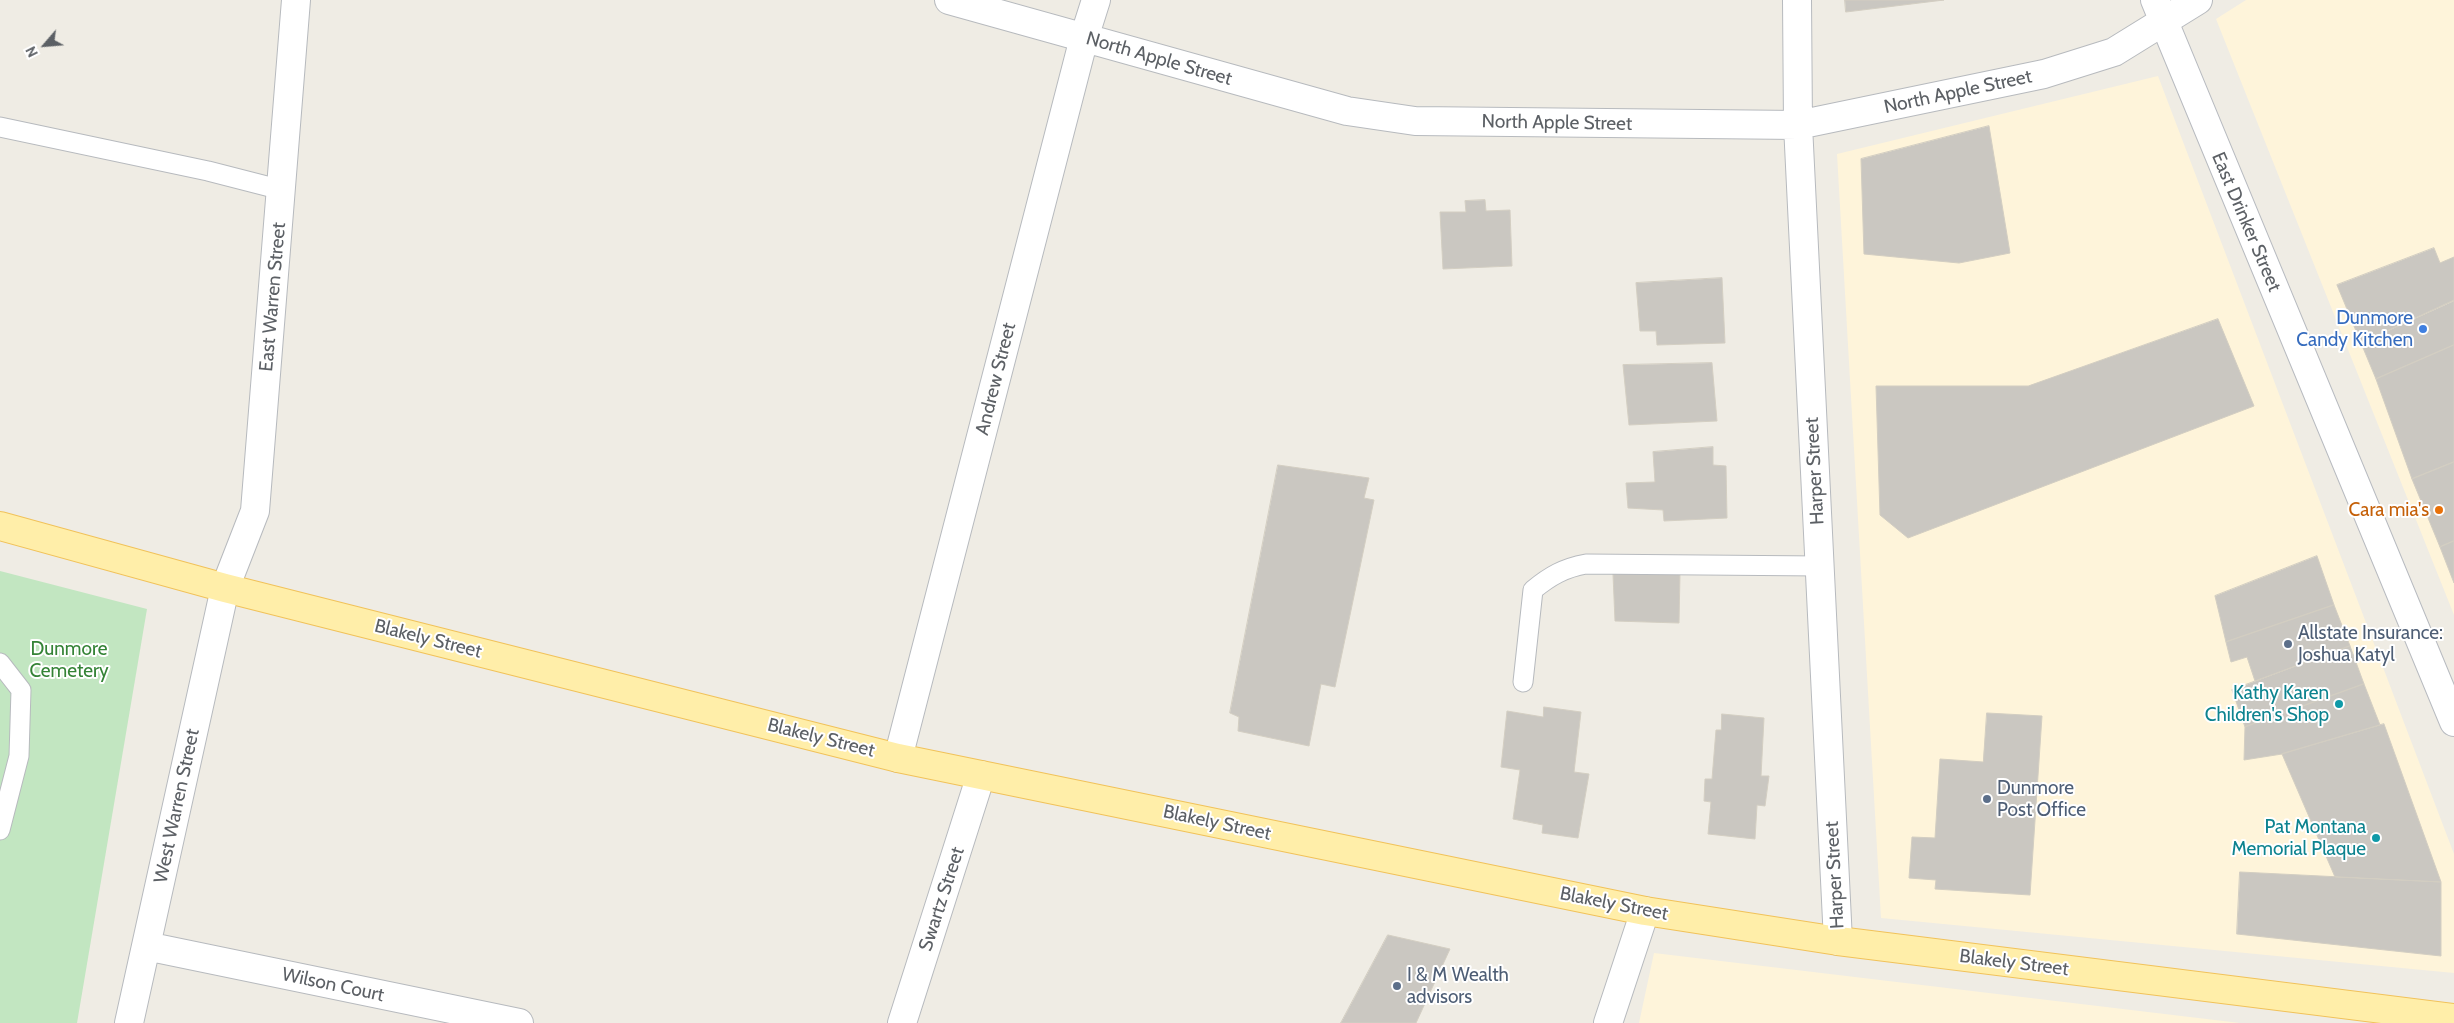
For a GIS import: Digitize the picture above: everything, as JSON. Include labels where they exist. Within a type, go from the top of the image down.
[{"type":"main road","name":"Blakely Street","points":[[0,526],[225,588],[898,758],[1645,911],[1838,941],[2454,1018]]},
{"type":"street","name":"East Warren Street","points":[[225,588],[255,511],[296,0]]},
{"type":"street","name":"North Apple Street","points":[[949,0],[1346,111],[1415,121],[1798,125],[2044,74],[2114,52],[2159,11],[2198,0]]},
{"type":"street","name":"Andrew Street","points":[[898,758],[1084,38],[1096,0]]},
{"type":"street","name":"Harper Street","points":[[1797,0],[1798,125],[1838,941]]},
{"type":"street","name":"East Drinker Street","points":[[2159,11],[2454,722]]},
{"type":"street","name":"West Warren Street","points":[[129,1023],[225,588]]},
{"type":"street","name":"Swartz Street","points":[[902,1023],[982,775]]},
{"type":"street","points":[[1608,1023],[1645,911]]},
{"type":"street","name":"Wilson Court","points":[[146,946],[467,1018],[519,1023]]},
{"type":"lane","points":[[0,127],[208,171],[282,190]]},
{"type":"lane","points":[[1523,682],[1533,590],[1550,576],[1566,568],[1586,564],[1820,566]]},
{"type":"lane","points":[[0,663],[21,690],[19,756],[0,830]]},
{"type":"shaded area","points":[[2246,0],[2454,0],[2454,615],[2216,19]]},
{"type":"shaded area","points":[[2158,76],[2454,854],[2454,973],[1881,918],[1837,154]]},
{"type":"shaded area","points":[[1654,953],[2240,1023],[1639,1023]]},
{"type":"green space","name":"Dunmore Cemetery","points":[[0,571],[147,609],[77,1023],[0,1023]]},
{"type":"building","points":[[1845,0],[1944,0],[1846,12]]},
{"type":"building","points":[[1989,126],[2010,253],[1959,263],[1864,254],[1861,159]]},
{"type":"building","points":[[1485,200],[1486,211],[1510,210],[1512,266],[1443,269],[1440,212],[1466,212],[1465,201]]},
{"type":"building","points":[[2434,248],[2440,263],[2454,257],[2454,300],[2361,343],[2337,285]]},
{"type":"building","points":[[1722,278],[1725,343],[1657,345],[1656,331],[1640,331],[1636,283]]},
{"type":"building","name":"Dunmore Candy Kitchen","points":[[2454,301],[2454,345],[2376,379],[2361,343]]},
{"type":"building","points":[[2218,319],[2254,406],[1908,538],[1880,515],[1876,386],[2028,386]]},
{"type":"building","points":[[2454,345],[2454,462],[2412,479],[2376,379]]},
{"type":"building","points":[[1712,363],[1717,421],[1629,425],[1623,365]]},
{"type":"building","points":[[1713,447],[1713,465],[1726,466],[1727,518],[1664,521],[1663,510],[1628,508],[1626,483],[1655,482],[1653,452]]},
{"type":"building","name":"Cara mia's","points":[[2454,462],[2454,541],[2440,547],[2412,479]]},
{"type":"building","points":[[1278,465],[1369,478],[1364,498],[1374,500],[1335,687],[1321,684],[1309,746],[1238,731],[1239,717],[1230,713]]},
{"type":"building","points":[[2454,541],[2454,583],[2440,547]]},
{"type":"building","points":[[2317,556],[2334,605],[2226,642],[2215,596]]},
{"type":"building","points":[[1680,573],[1679,623],[1615,621],[1613,574]]},
{"type":"building","name":"Allstate Insurance: Joshua Katyl","points":[[2334,605],[2350,646],[2255,681],[2247,657],[2231,662],[2226,642]]},
{"type":"building","points":[[2350,646],[2364,684],[2245,727],[2232,690]]},
{"type":"building","name":"Kathy Karen Children's Shop","points":[[2364,684],[2380,725],[2282,754],[2244,760],[2245,727]]},
{"type":"building","points":[[1544,707],[1581,712],[1574,772],[1589,774],[1578,838],[1542,833],[1543,825],[1513,819],[1520,770],[1501,767],[1507,711],[1543,717]]},
{"type":"building","name":"Dunmore Post Office","points":[[1987,713],[2042,716],[2030,895],[1935,889],[1936,880],[1909,878],[1912,837],[1935,838],[1940,759],[1983,762]]},
{"type":"building","points":[[1722,714],[1764,718],[1761,776],[1769,776],[1765,806],[1757,805],[1755,839],[1708,834],[1711,802],[1704,801],[1705,779],[1712,779],[1716,730],[1721,730]]},
{"type":"building","points":[[2384,724],[2441,882],[2335,877],[2282,754]]},
{"type":"building","points":[[2240,872],[2441,882],[2441,956],[2237,934]]},
{"type":"building","name":"I & M Wealth advisors","points":[[1388,935],[1450,949],[1416,1023],[1341,1023]]},
{"type":"place","name":"Dunmore Candy Kitchen","points":[[2423,329]]},
{"type":"place","name":"Cara mia's","points":[[2439,510]]},
{"type":"place","name":"Allstate Insurance: Joshua Katyl","points":[[2288,644]]},
{"type":"place","name":"Kathy Karen Children's Shop","points":[[2339,704]]},
{"type":"place","name":"Dunmore Post Office","points":[[1987,799]]},
{"type":"place","name":"Pat Montana Memorial Plaque","points":[[2376,838]]},
{"type":"place","name":"I & M Wealth advisors","points":[[1397,986]]}]
